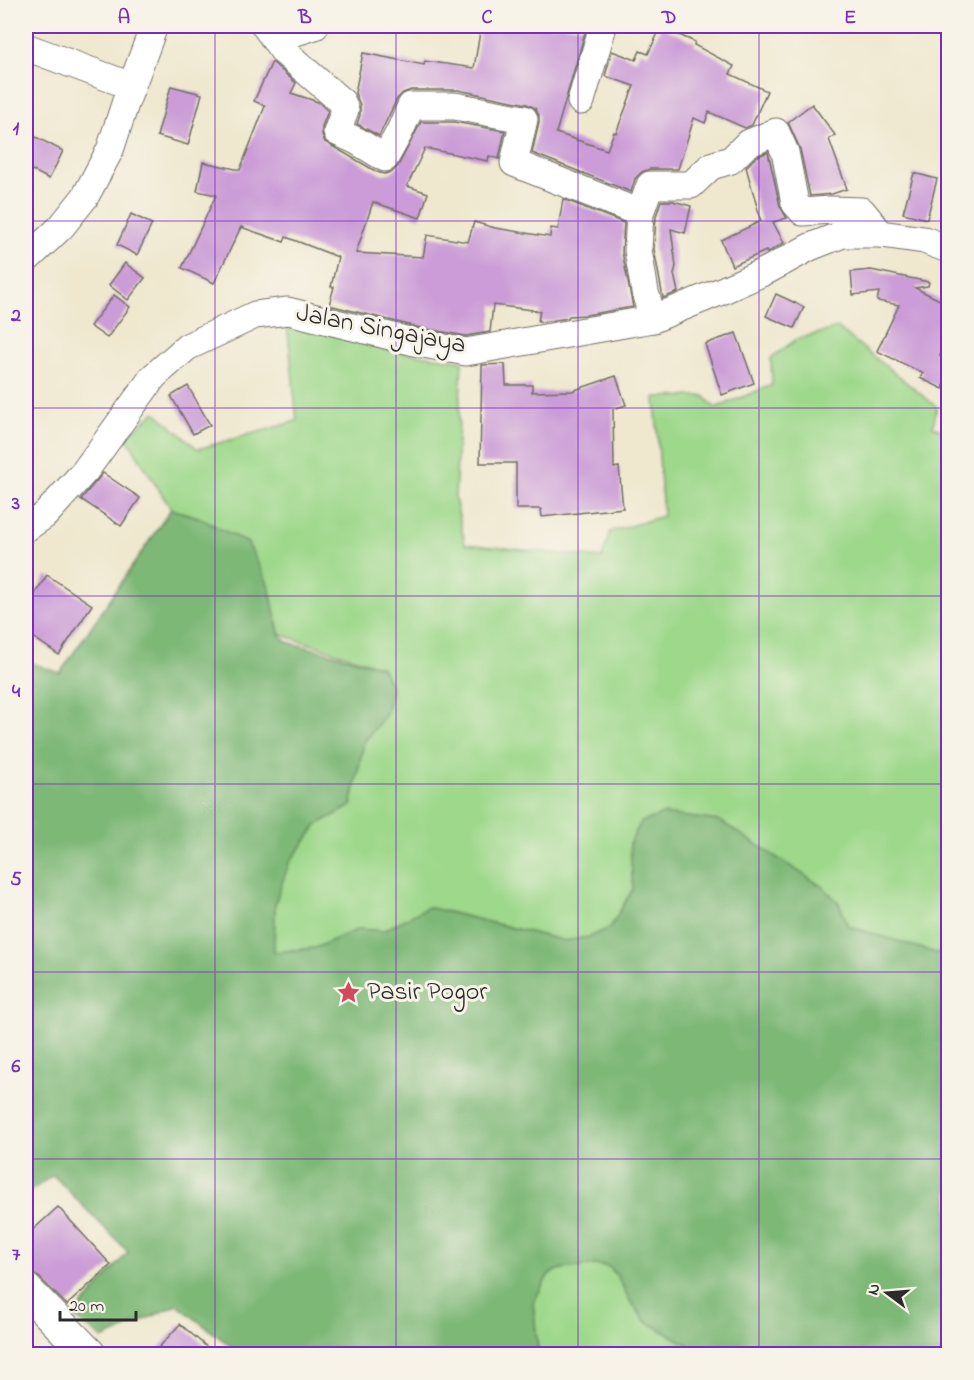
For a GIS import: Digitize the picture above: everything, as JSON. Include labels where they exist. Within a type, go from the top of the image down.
[{"type":"main road","points":[[26,1290],[90,1354]]},
{"type":"street","points":[[26,260],[61,227],[86,196],[110,150],[154,26]]},
{"type":"street","points":[[315,26],[270,32],[284,52],[342,102],[345,110],[337,132],[357,141],[384,158],[411,106],[455,106],[524,119],[514,163],[640,213]]},
{"type":"street","points":[[581,101],[603,26]]},
{"type":"street","points":[[26,46],[131,86]]},
{"type":"street","points":[[653,319],[645,292],[638,250],[640,213],[651,185],[691,185],[711,166],[731,160],[747,144],[776,132],[785,152],[795,203],[803,212],[862,211],[881,234]]},
{"type":"street","name":"Jalan Singajaya","points":[[26,528],[45,515],[84,471],[153,377],[187,347],[255,315],[288,310],[418,343],[466,352],[653,319],[719,292],[768,270],[810,247],[843,234],[881,234],[924,240],[948,249]]},
{"type":"green space","points":[[287,321],[385,350],[462,361],[455,498],[465,544],[602,558],[610,532],[663,516],[655,397],[704,396],[715,408],[772,385],[771,358],[797,339],[838,328],[937,407],[933,426],[948,434],[948,950],[936,953],[848,926],[839,903],[630,843],[633,889],[610,928],[589,937],[565,941],[428,907],[383,931],[359,929],[315,948],[274,952],[275,903],[289,863],[318,824],[351,806],[364,742],[386,714],[382,667],[279,634],[269,586],[198,517],[171,509],[126,437],[155,412],[198,449],[297,421]]},
{"type":"green space","points":[[171,509],[198,517],[248,543],[269,586],[279,634],[287,642],[382,667],[392,689],[386,714],[364,742],[351,806],[318,824],[289,863],[275,903],[274,952],[315,948],[359,929],[383,931],[428,907],[565,941],[589,937],[610,928],[633,889],[630,843],[641,822],[663,814],[720,821],[823,887],[839,903],[848,926],[936,953],[948,950],[948,1354],[705,1354],[645,1321],[629,1299],[618,1277],[609,1267],[597,1265],[561,1269],[549,1274],[533,1303],[538,1351],[536,1354],[241,1354],[177,1305],[103,1339],[73,1316],[128,1252],[53,1175],[26,1194],[26,661],[60,673]]},
{"type":"green space","points":[[597,1265],[609,1267],[618,1277],[629,1299],[645,1321],[705,1354],[536,1354],[538,1351],[533,1303],[549,1274],[561,1269]]},
{"type":"building","points":[[481,26],[587,26],[556,133],[607,150],[634,86],[605,76],[612,51],[636,60],[640,51],[648,54],[661,27],[695,42],[694,45],[734,66],[730,74],[767,91],[752,125],[745,128],[709,112],[705,123],[694,118],[678,169],[650,169],[642,172],[635,179],[631,192],[532,153],[539,115],[535,108],[527,104],[458,90],[411,90],[403,93],[397,99],[379,136],[357,124],[360,105],[355,93],[363,53],[424,65],[425,61],[474,68]]},
{"type":"building","points":[[272,62],[296,83],[291,93],[318,102],[328,111],[322,127],[325,142],[377,172],[384,174],[392,172],[398,166],[421,122],[454,122],[505,131],[499,159],[489,156],[488,161],[425,148],[407,186],[428,193],[420,218],[373,202],[356,253],[423,257],[427,235],[468,242],[474,222],[495,228],[550,237],[551,228],[558,229],[563,199],[624,223],[622,252],[633,307],[543,322],[538,321],[540,311],[493,305],[490,332],[466,336],[421,328],[329,305],[338,257],[286,237],[284,242],[241,227],[214,283],[182,268],[216,195],[197,191],[203,162],[240,170],[265,106],[254,101]]},
{"type":"building","points":[[171,86],[202,94],[188,145],[157,136]]},
{"type":"building","points":[[812,104],[835,135],[829,139],[847,189],[832,194],[810,196],[800,149],[788,122]]},
{"type":"building","points":[[26,132],[63,151],[49,179],[26,167]]},
{"type":"building","points":[[768,152],[780,206],[787,218],[773,222],[784,243],[767,253],[766,251],[732,266],[721,240],[761,221],[746,167],[756,157]]},
{"type":"building","points":[[914,173],[937,179],[927,219],[903,213]]},
{"type":"building","points":[[661,201],[673,201],[691,206],[685,233],[671,229],[676,266],[674,274],[678,292],[663,298],[654,249],[656,216]]},
{"type":"building","points":[[131,214],[152,224],[137,255],[117,245]]},
{"type":"building","points":[[125,263],[145,278],[128,300],[109,285]]},
{"type":"building","points":[[871,270],[929,282],[928,286],[915,288],[948,304],[948,338],[940,356],[948,361],[948,376],[943,389],[920,378],[923,373],[877,351],[899,305],[877,301],[879,292],[853,295],[851,272]]},
{"type":"building","points":[[776,294],[804,307],[794,328],[766,316]]},
{"type":"building","points":[[114,295],[130,307],[107,338],[90,326]]},
{"type":"building","points":[[736,333],[754,383],[722,395],[705,344]]},
{"type":"building","points":[[505,364],[506,385],[532,385],[532,392],[572,391],[616,376],[626,405],[613,409],[614,468],[619,467],[623,508],[542,517],[541,509],[516,509],[516,463],[480,463],[482,365]]},
{"type":"building","points":[[188,386],[210,425],[193,434],[171,396]]},
{"type":"building","points":[[103,473],[140,498],[121,526],[81,499]]},
{"type":"building","points":[[47,575],[92,605],[59,655],[26,632],[26,607]]},
{"type":"building","points":[[58,1207],[111,1265],[67,1305],[39,1277],[26,1271],[26,1236]]},
{"type":"building","points":[[180,1324],[215,1354],[153,1354]]},
{"type":"place","name":"Pasir Pogor","points":[[349,993]]}]
